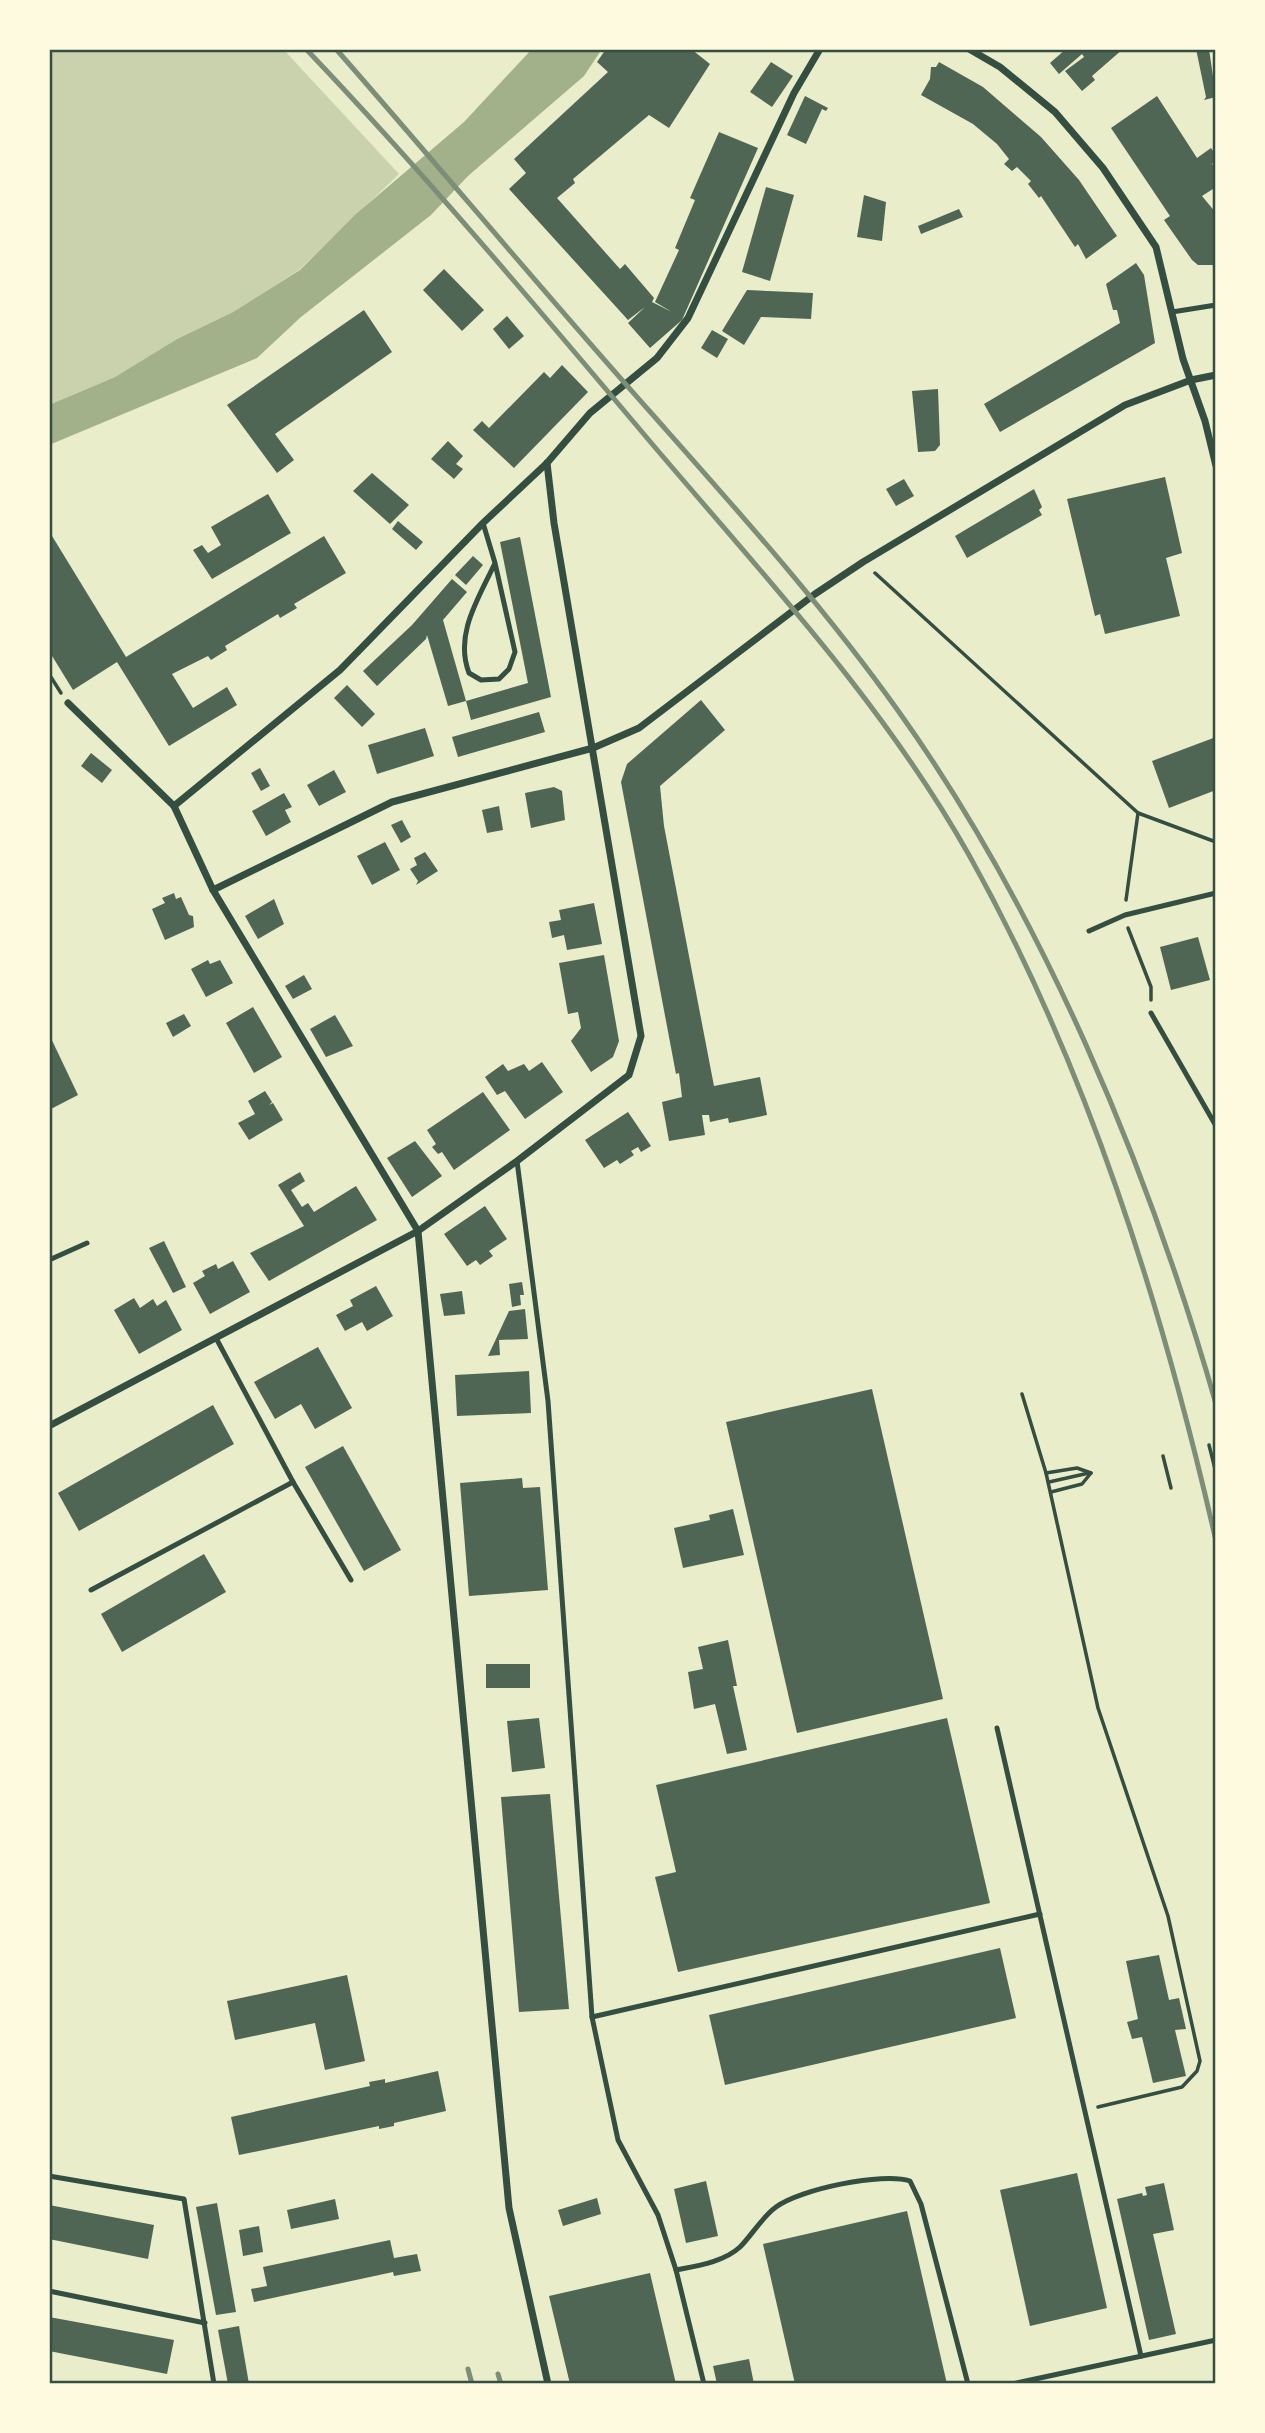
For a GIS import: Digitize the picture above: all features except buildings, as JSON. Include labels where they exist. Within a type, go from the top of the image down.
[{"type":"street","points":[[174,806],[340,670],[483,523],[547,463],[590,413],[657,358],[688,317],[794,93],[820,49]]},
{"type":"street","points":[[969,49],[1000,67],[1055,113],[1103,168],[1156,247],[1216,466]]},
{"type":"street","points":[[213,890],[392,802],[593,748],[639,727],[815,594],[863,562],[1125,405],[1191,380],[1216,376]]},
{"type":"street","points":[[50,1424],[418,1231],[517,1161],[629,1075],[641,1036],[554,523],[547,463]]},
{"type":"street","points":[[68,703],[174,806],[213,890],[418,1231],[509,2208],[548,2384]]},
{"type":"lane","points":[[1172,312],[1216,305]]},
{"type":"lane","points":[[483,523],[495,563],[514,652],[509,669],[499,679],[481,680],[469,673],[463,643],[468,622],[495,563]]},
{"type":"lane","points":[[1089,932],[1125,915],[1216,893]]},
{"type":"lane","points":[[1151,1013],[1216,1126]]},
{"type":"lane","points":[[517,1161],[548,1401],[592,2017],[618,2140],[658,2215],[676,2270],[704,2384]]},
{"type":"lane","points":[[49,1260],[87,1243]]},
{"type":"lane","points":[[216,1338],[293,1482],[351,1580]]},
{"type":"lane","points":[[91,1590],[293,1482]]},
{"type":"lane","points":[[997,1728],[1141,2356]]},
{"type":"lane","points":[[592,2017],[1040,1914]]},
{"type":"lane","points":[[49,2176],[184,2199],[214,2384]]},
{"type":"lane","points":[[676,2270],[709,2263],[738,2249],[776,2206],[818,2189],[897,2176],[910,2181],[921,2204],[968,2384]]},
{"type":"lane","points":[[49,2291],[205,2323]]},
{"type":"lane","points":[[1012,2384],[1216,2340]]},
{"type":"path","points":[[863,562],[1138,813],[1216,842]]},
{"type":"path","points":[[49,674],[68,703]]},
{"type":"path","points":[[1138,813],[1125,915],[1131,943],[1151,987],[1151,1013]]},
{"type":"path","points":[[1022,1394],[1046,1473],[1098,1708],[1168,1916],[1200,2061],[1197,2071],[1182,2087],[1085,2110]]},
{"type":"path","points":[[1209,1445],[1216,1473]]},
{"type":"path","points":[[1163,1456],[1171,1488]]},
{"type":"path","points":[[1046,1473],[1077,1468],[1091,1473]]},
{"type":"path","points":[[1048,1482],[1091,1473]]},
{"type":"path","points":[[1050,1492],[1082,1484],[1091,1473]]},
{"type":"shaded area","points":[[49,49],[283,49],[399,174],[299,270],[233,312],[177,339],[115,377],[49,405]]},
{"type":"shaded area","points":[[532,49],[602,49],[584,76],[468,176],[431,215],[301,317],[257,358],[49,445],[49,405],[115,377],[177,339],[233,312],[300,270],[356,214],[464,122]]},
{"type":"railway","points":[[306,49],[482,244],[780,593],[861,694],[936,799],[1012,936],[1085,1103],[1145,1276],[1195,1453],[1216,1541]]},
{"type":"railway","points":[[336,49],[811,598],[871,673],[951,790],[1000,872],[1045,957],[1086,1045],[1158,1224],[1216,1404]]},
{"type":"railway","points":[[468,2369],[472,2384]]},
{"type":"railway","points":[[498,2374],[501,2384]]}]
